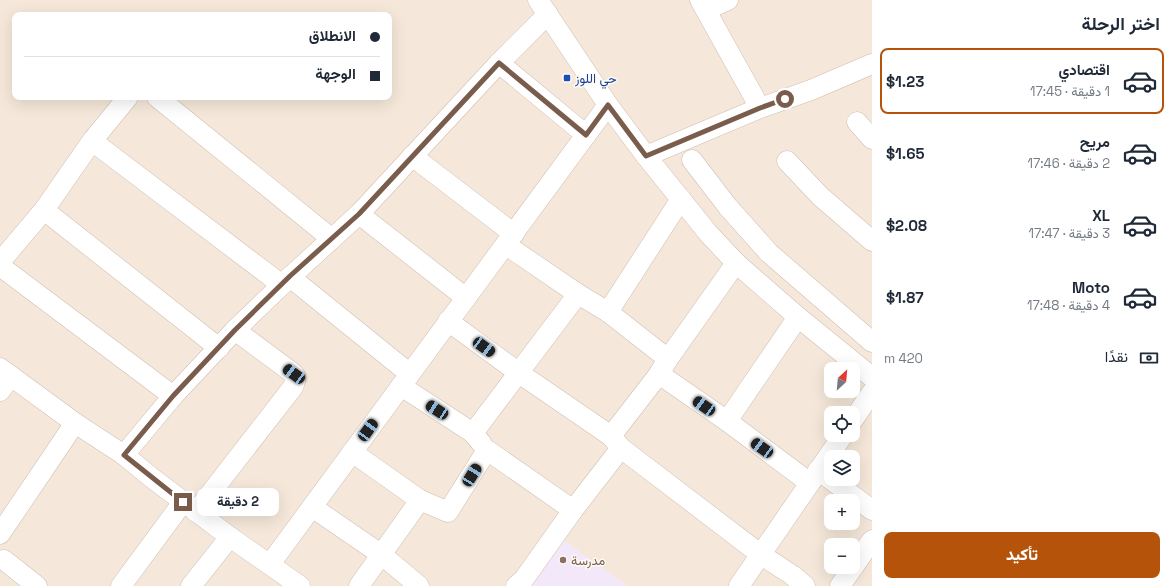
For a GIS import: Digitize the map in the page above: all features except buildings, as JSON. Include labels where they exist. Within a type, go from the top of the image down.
[{"type":"street","points":[[728,0],[703,5],[760,108]]},
{"type":"street","points":[[124,455],[173,396],[235,330],[359,214],[499,63],[543,7],[608,105],[646,156],[708,233],[736,263],[798,317],[867,365]]},
{"type":"street","points":[[499,63],[586,135]]},
{"type":"street","points":[[646,156],[760,108],[811,90],[872,64]]},
{"type":"street","points":[[0,262],[44,210],[92,141],[126,100]]},
{"type":"street","points":[[161,100],[332,239]]},
{"type":"street","points":[[270,564],[608,105]]},
{"type":"street","points":[[857,122],[872,139]]},
{"type":"street","points":[[92,141],[286,281],[405,380],[473,433],[487,450],[573,510]]},
{"type":"street","points":[[412,156],[510,240],[578,294],[608,312],[664,367],[727,421],[814,476],[872,510]]},
{"type":"street","points":[[692,160],[728,207],[769,253],[872,342]]},
{"type":"street","points":[[786,161],[820,196],[872,242]]},
{"type":"street","points":[[608,312],[681,199]]},
{"type":"street","points":[[44,210],[219,348]]},
{"type":"street","points":[[359,214],[466,298]]},
{"type":"street","points":[[516,586],[524,579],[573,510],[664,367],[736,263]]},
{"type":"street","points":[[0,266],[173,396]]},
{"type":"street","points":[[473,433],[578,294]]},
{"type":"street","points":[[727,421],[798,317]]},
{"type":"street","points":[[448,322],[616,442],[760,554],[792,575],[805,586]]},
{"type":"street","points":[[121,586],[296,381],[294,374],[235,330]]},
{"type":"street","points":[[4,378],[124,455],[230,537],[300,586]]},
{"type":"street","points":[[860,410],[872,392]]},
{"type":"street","points":[[0,534],[75,423]]},
{"type":"street","points":[[738,586],[838,442]]},
{"type":"street","points":[[352,452],[420,500],[448,512],[487,450]]},
{"type":"street","points":[[359,586],[420,500]]},
{"type":"street","points":[[312,507],[382,555],[419,586]]},
{"type":"street","points":[[193,585],[230,537]]},
{"type":"street","points":[[840,586],[872,540]]},
{"type":"street","points":[[4,560],[37,586]]},
{"type":"shaded area","points":[[0,0],[872,0],[872,586],[0,586]]},
{"type":"shaded area","name":"مدرسة","points":[[556,535],[628,586],[512,586]]},
{"type":"place","name":"حي اللوز","points":[[567,78]]},
{"type":"place","name":"مدرسة","points":[[563,560]]},
{"type":"route","points":[[183,502],[124,455],[173,396],[235,330],[290,276],[359,214],[499,63],[586,135],[608,105],[646,156],[785,99]]}]
